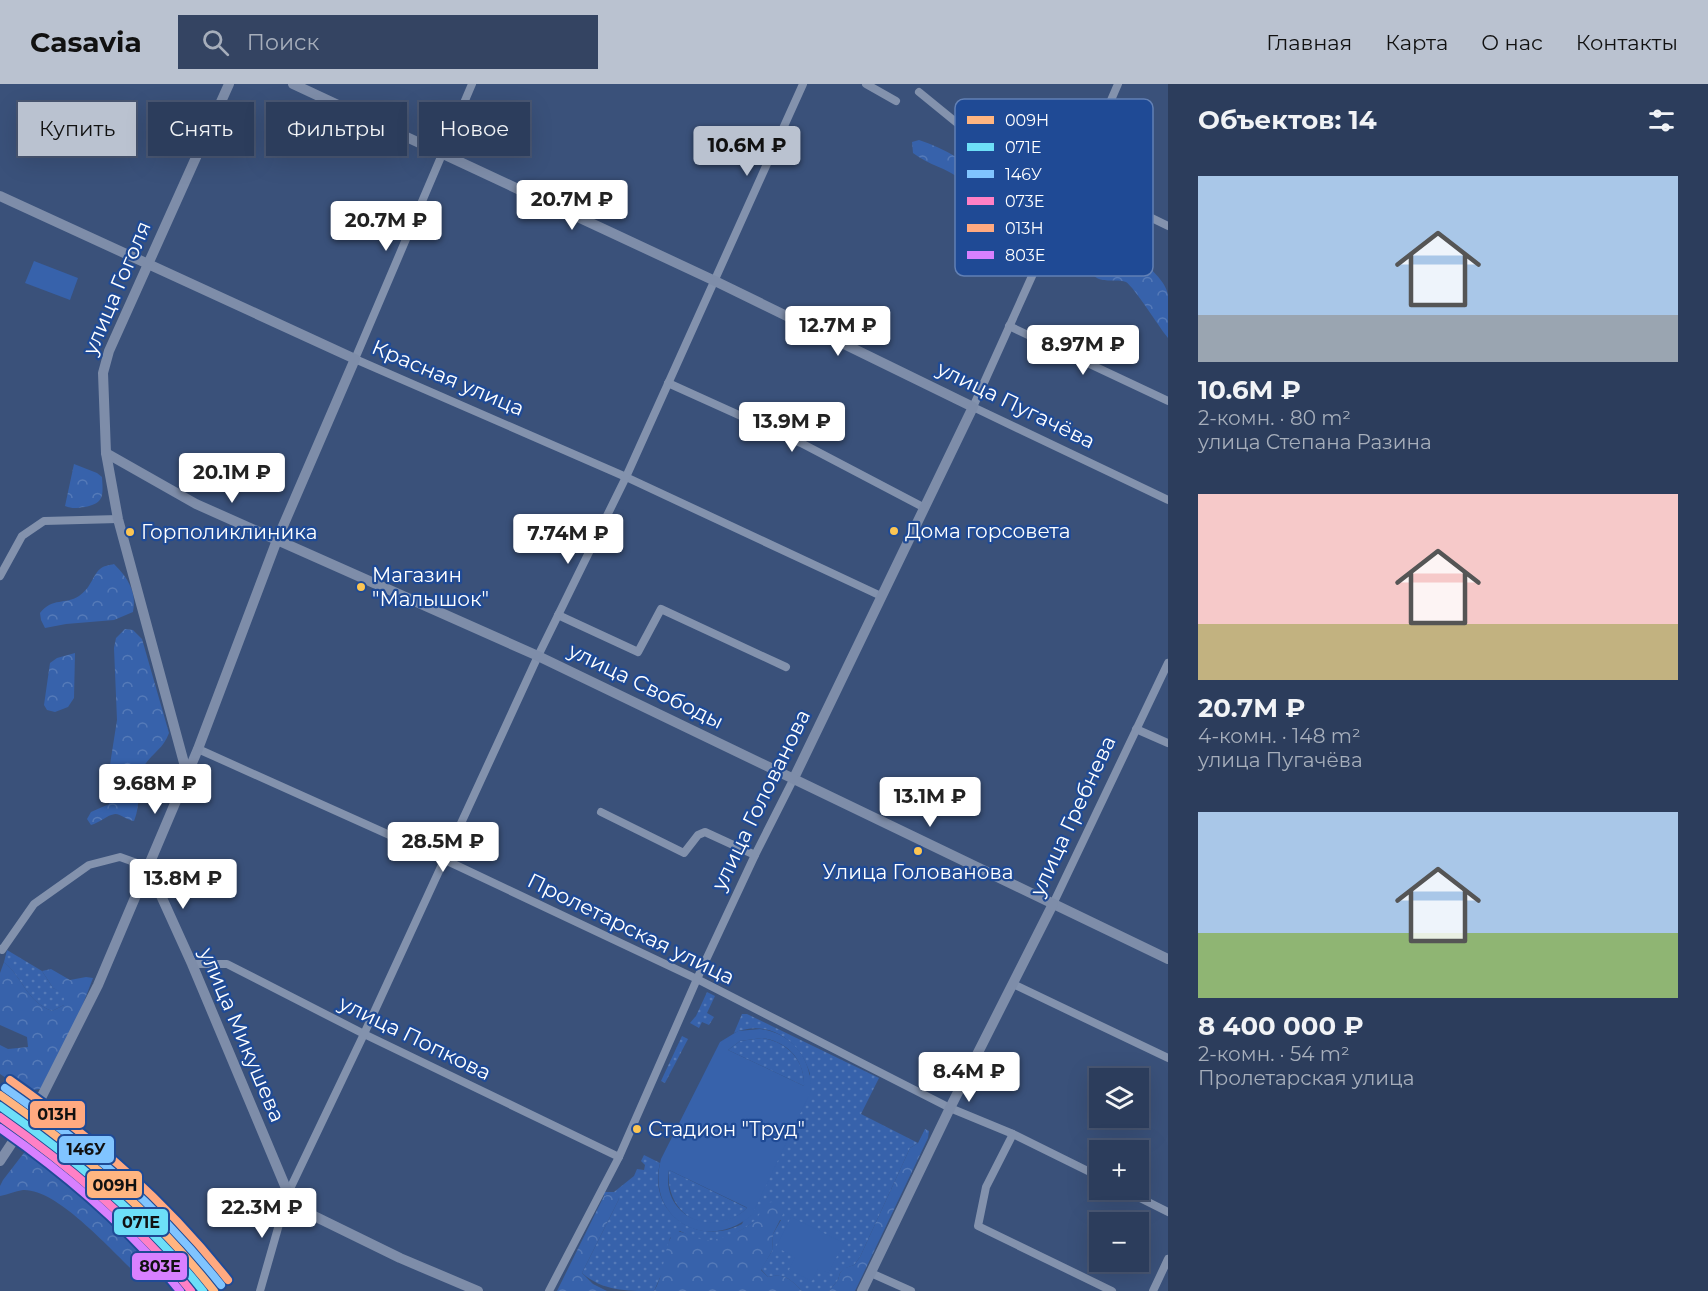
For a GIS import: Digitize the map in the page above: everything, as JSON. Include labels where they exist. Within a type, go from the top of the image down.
[{"type":"street","name":"улица Гоголя","points":[[188,774],[118,519],[106,453],[103,373],[109,351],[229,84]]},
{"type":"street","name":"улица Пугачёва","points":[[293,84],[419,144]]},
{"type":"street","points":[[464,102],[472,84]]},
{"type":"street","points":[[260,1291],[288,1193],[538,656],[626,477],[803,84]]},
{"type":"street","points":[[866,84],[896,101]]},
{"type":"street","points":[[1112,99],[1118,84]]},
{"type":"street","points":[[919,92],[955,121]]},
{"type":"street","points":[[0,1161],[39,1102],[98,985],[198,750],[277,540],[441,156]]},
{"type":"street","name":"улица Пугачёва","points":[[443,156],[715,281],[1168,500]]},
{"type":"street","name":"Красная улица","points":[[0,196],[355,359],[626,477],[881,596]]},
{"type":"street","points":[[1153,219],[1168,226]]},
{"type":"street","name":"улица Голованова","points":[[549,1291],[619,1157],[697,979],[755,855],[973,407],[1032,276]]},
{"type":"street","points":[[1009,326],[1168,401]]},
{"type":"street","points":[[668,383],[801,443],[923,507]]},
{"type":"street","name":"улица Свободы","points":[[106,453],[196,504],[538,656],[1168,959]]},
{"type":"street","points":[[0,576],[22,536],[44,521],[118,519]]},
{"type":"street","points":[[558,615],[638,652],[661,609],[786,667]]},
{"type":"street","name":"улица Гребнева","points":[[862,1291],[950,1108],[1053,904],[1168,663]]},
{"type":"street","points":[[1136,729],[1168,743]]},
{"type":"street","name":"Пролетарская улица","points":[[198,750],[443,859],[697,979],[950,1108],[1013,1134],[1089,1172]]},
{"type":"street","points":[[601,812],[684,853],[698,836],[705,832],[755,855]]},
{"type":"street","points":[[0,949],[2,950],[34,904],[89,865],[120,857],[148,867]]},
{"type":"street","name":"улица Микушева","points":[[148,867],[192,964],[288,1193],[310,1214],[400,1258],[478,1291]]},
{"type":"street","name":"улица Попкова","points":[[192,964],[227,964],[364,1034],[619,1157]]},
{"type":"street","points":[[1013,984],[1168,1058]]},
{"type":"street","points":[[1013,1134],[986,1187],[978,1226],[1112,1291]]},
{"type":"street","points":[[1144,1200],[1168,1212]]},
{"type":"street","points":[[1153,1291],[1168,1259]]},
{"type":"street","points":[[871,1273],[911,1291]]},
{"type":"green space","points":[[919,140],[955,156],[955,175],[913,153],[912,142]]},
{"type":"green space","points":[[34,261],[78,278],[70,300],[25,283]]},
{"type":"green space","points":[[1153,271],[1164,284],[1168,295],[1168,338],[1135,291],[1126,282],[1094,276],[1153,276]]},
{"type":"green space","points":[[74,464],[102,477],[101,497],[92,505],[77,508],[65,506]]},
{"type":"green space","points":[[114,564],[130,586],[134,598],[133,612],[114,620],[45,628],[40,613],[45,608],[79,596],[87,589],[100,569]]},
{"type":"green space","points":[[125,629],[133,630],[142,639],[169,733],[143,768],[134,821],[115,814],[91,825],[87,819],[91,812],[109,804],[109,771],[117,720],[114,648],[116,638]]},
{"type":"green space","points":[[75,653],[74,698],[68,707],[55,712],[47,710],[44,705],[50,663],[57,658]]},
{"type":"green space","points":[[7,950],[42,971],[53,988],[64,993],[64,1005],[52,1011],[36,1002],[4,962]]},
{"type":"green space","points":[[4,962],[36,1002],[52,1011],[64,1005],[64,994],[53,988],[42,971],[51,969],[70,980],[93,978],[75,1025],[43,1088],[26,1089],[0,1074],[0,1045],[8,1049],[28,1047],[27,1037],[0,1025],[0,973]]},
{"type":"green space","points":[[707,992],[715,996],[707,1013],[714,1017],[709,1025],[702,1022],[699,1028],[690,1023],[696,1016]]},
{"type":"green space","points":[[742,1014],[747,1014],[879,1078],[861,1114],[918,1143],[910,1148],[860,1257],[854,1265],[840,1273],[838,1280],[829,1291],[802,1291],[787,1278],[768,1277],[761,1269],[772,1251],[773,1234],[781,1220],[757,1219],[747,1227],[721,1239],[701,1240],[680,1231],[670,1238],[662,1273],[654,1291],[615,1289],[590,1279],[582,1273],[619,1199],[610,1194],[604,1196],[604,1192],[614,1192],[634,1176],[637,1169],[644,1170],[645,1165],[641,1161],[644,1155],[660,1163],[658,1181],[661,1197],[669,1211],[680,1221],[694,1228],[709,1231],[726,1230],[742,1224],[810,1074],[799,1052],[781,1036],[759,1028],[734,1033]]},
{"type":"green space","points":[[760,1029],[782,1036],[791,1042],[804,1059],[810,1081],[810,1093],[752,1215],[734,1226],[716,1231],[699,1230],[683,1224],[671,1213],[662,1199],[658,1180],[661,1159],[720,1042],[738,1031]],"holes":[[[762,1038],[779,1043],[793,1053],[801,1068],[804,1086],[728,1050],[740,1041]],[[669,1170],[746,1207],[747,1208],[734,1217],[720,1222],[705,1222],[692,1218],[681,1211],[673,1200],[668,1186]]]},
{"type":"green space","points":[[682,1036],[688,1039],[665,1083],[661,1081]]},
{"type":"green space","points":[[762,1038],[787,1048],[793,1054],[801,1068],[804,1086],[728,1050],[740,1041]]},
{"type":"green space","points":[[925,1129],[929,1131],[928,1138],[855,1291],[829,1291],[838,1280],[840,1273],[845,1268],[854,1265],[860,1257],[910,1148],[918,1143]]},
{"type":"green space","points":[[37,1142],[50,1146],[64,1155],[77,1168],[123,1230],[161,1271],[157,1280],[148,1281],[141,1278],[85,1225],[53,1200],[37,1192],[23,1190],[0,1196],[0,1186],[3,1180],[30,1145]]},
{"type":"green space","points":[[669,1170],[747,1208],[734,1218],[720,1223],[706,1223],[693,1219],[674,1201]]},
{"type":"green space","points":[[610,1194],[619,1199],[582,1273],[593,1284],[607,1291],[557,1291],[604,1196]]},
{"type":"green space","points":[[766,1203],[778,1203],[783,1214],[773,1234],[772,1251],[761,1270],[768,1277],[787,1278],[802,1291],[654,1291],[658,1284],[670,1238],[674,1232],[682,1232],[705,1240],[725,1237],[752,1223]]},
{"type":"green space","points":[[791,1217],[844,1243],[828,1273],[818,1268],[812,1281],[789,1270],[795,1257],[776,1247]]},
{"type":"transit line","name":"013Н","points":[[10,1080],[71,1125],[127,1172],[179,1223],[228,1280]]},
{"type":"transit line","name":"146У","points":[[5,1088],[65,1132],[121,1179],[172,1229],[221,1285]]},
{"type":"transit line","name":"009Н","points":[[0,1095],[87,1161],[141,1209],[214,1291]]},
{"type":"transit line","name":"071Е","points":[[0,1106],[56,1147],[108,1191],[158,1239],[203,1291]]},
{"type":"transit line","name":"073Е","points":[[0,1117],[102,1197],[148,1242],[191,1291]]},
{"type":"transit line","name":"803Е","points":[[0,1128],[96,1203],[140,1245],[180,1291]]},
{"type":"place","name":"Дома горсовета","points":[[894,531]]},
{"type":"place","name":"Горполиклиника","points":[[130,532]]},
{"type":"place","name":"Магазин \"Малышок\"","points":[[361,587]]},
{"type":"place","name":"Улица Голованова","points":[[918,851]]},
{"type":"place","name":"Стадион \"Труд\"","points":[[637,1129]]}]
